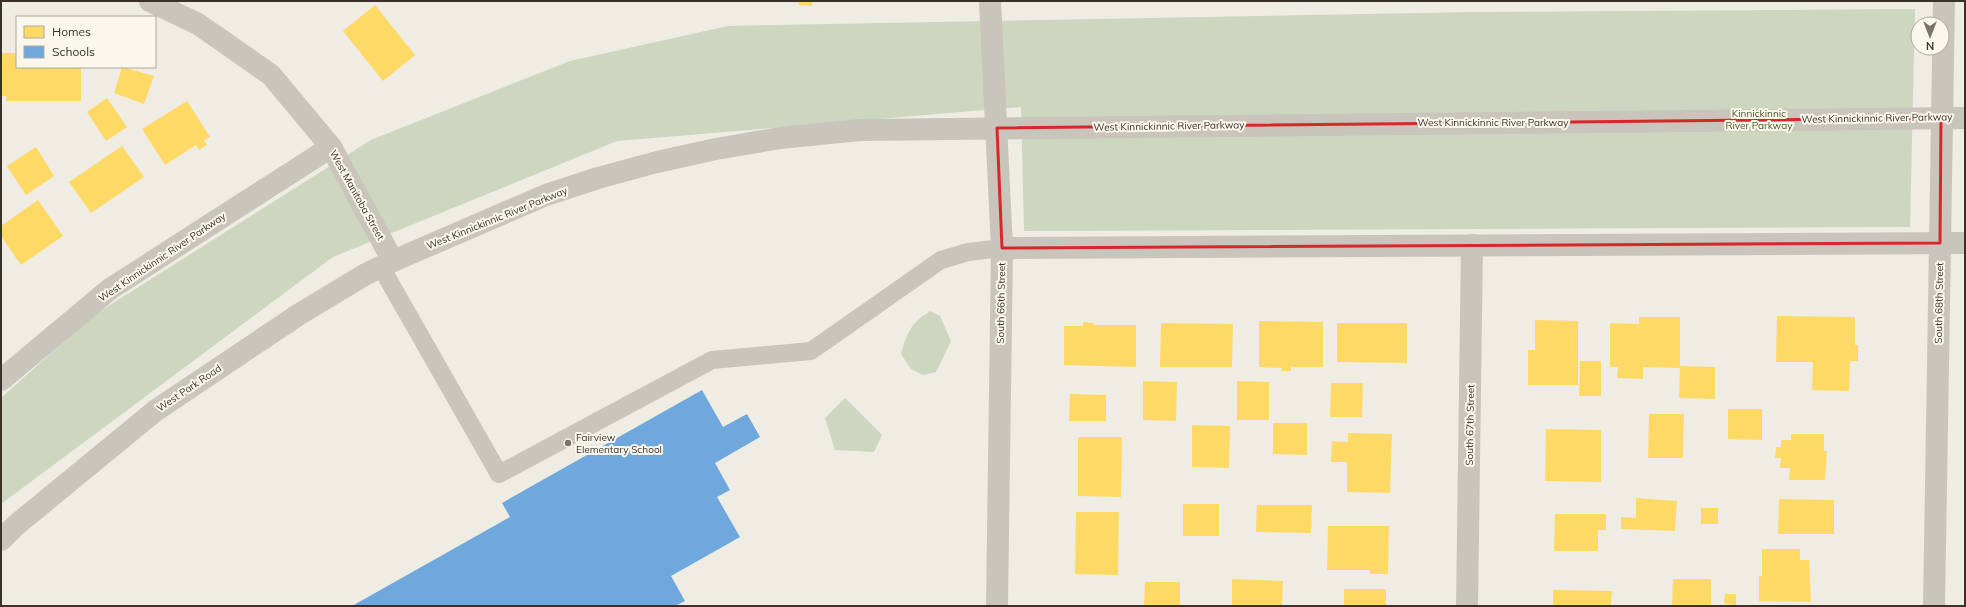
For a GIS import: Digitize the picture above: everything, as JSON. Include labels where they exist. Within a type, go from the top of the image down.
[{"type":"street","name":"West Manitoba Street","points":[[150,1],[198,24],[271,75],[332,147],[387,264]]},
{"type":"street","name":"South 66th Street","points":[[990,1],[1002,248],[997,606]]},
{"type":"street","name":"South 68th Street","points":[[1934,606],[1944,1]]},
{"type":"street","name":"West Kinnickinnic River Parkway","points":[[387,264],[546,195],[598,178],[657,162],[716,149],[780,138],[860,130],[1965,118]]},
{"type":"street","name":"West Kinnickinnic River Parkway","points":[[1,380],[110,289],[332,147]]},
{"type":"street","points":[[1002,248],[1472,244],[1965,243]]},
{"type":"street","name":"South 67th Street","points":[[1467,606],[1472,244]]},
{"type":"street","name":"West Park Road","points":[[1,540],[15,526],[155,411],[298,315],[387,264]]},
{"type":"lane","points":[[387,264],[395,294],[499,474],[712,360],[811,351],[941,260],[968,252],[1002,248]]},
{"type":"highlighted area","points":[[1941,118],[1940,243],[1002,248],[997,128]]},
{"type":"green space","name":"Kinnickinnic River Parkway","points":[[1915,9],[1915,16],[1910,16],[1910,56],[1914,56],[1910,227],[1024,231],[1021,107],[617,141],[333,257],[1,504],[1,398],[91,317],[371,140],[570,61],[728,26],[1474,12]]},
{"type":"green space","points":[[930,311],[940,316],[951,341],[936,372],[923,375],[911,369],[901,354],[910,330],[918,320]]},
{"type":"green space","points":[[845,398],[882,435],[874,452],[835,450],[825,418]]},
{"type":"building: Homes","points":[[799,1],[812,1],[812,6],[798,5]]},
{"type":"building: Homes","points":[[375,5],[415,55],[383,81],[343,31]]},
{"type":"building: Homes","points":[[1,53],[16,53],[16,68],[81,68],[81,101],[6,101],[6,96],[1,96]]},
{"type":"building: Homes","points":[[122,68],[154,76],[144,104],[114,93]]},
{"type":"building: Homes","points":[[107,98],[127,127],[106,141],[87,112]]},
{"type":"building: Homes","points":[[187,101],[210,137],[204,140],[207,145],[199,150],[196,145],[165,165],[142,129]]},
{"type":"building: Homes","points":[[122,146],[144,177],[91,213],[69,182]]},
{"type":"building: Homes","points":[[36,147],[54,176],[26,195],[7,166]]},
{"type":"building: Homes","points":[[38,200],[63,236],[21,265],[1,236],[1,226]]},
{"type":"building: Homes","points":[[1777,316],[1855,317],[1855,345],[1858,345],[1858,361],[1850,361],[1849,391],[1812,390],[1813,362],[1776,362]]},
{"type":"building: Homes","points":[[1639,317],[1680,317],[1680,366],[1715,367],[1715,399],[1679,398],[1680,368],[1643,367],[1643,379],[1617,378],[1618,367],[1610,367],[1610,323],[1639,324]]},
{"type":"building: Homes","points":[[1535,320],[1578,321],[1578,385],[1528,385],[1528,350],[1535,350]]},
{"type":"building: Homes","points":[[1259,321],[1323,322],[1323,367],[1291,367],[1291,371],[1281,371],[1282,368],[1259,367]]},
{"type":"building: Homes","points":[[1083,322],[1094,323],[1094,325],[1136,325],[1136,367],[1064,365],[1064,326],[1083,326]]},
{"type":"building: Homes","points":[[1161,323],[1233,324],[1232,367],[1160,367]]},
{"type":"building: Homes","points":[[1337,323],[1407,323],[1407,363],[1337,362]]},
{"type":"building: Homes","points":[[1580,361],[1601,361],[1601,396],[1579,396]]},
{"type":"building: Homes","points":[[1143,381],[1177,382],[1176,421],[1143,420]]},
{"type":"building: Homes","points":[[1237,381],[1269,382],[1269,420],[1237,420]]},
{"type":"building: Homes","points":[[1331,383],[1363,383],[1362,417],[1330,417]]},
{"type":"building: Homes","points":[[1070,394],[1106,395],[1106,421],[1069,421]]},
{"type":"building: Homes","points":[[1728,409],[1762,409],[1762,440],[1728,439]]},
{"type":"building: Homes","points":[[1649,414],[1684,414],[1683,458],[1648,458]]},
{"type":"building: Homes","points":[[1273,423],[1307,423],[1307,455],[1273,454]]},
{"type":"building: Homes","points":[[1192,425],[1230,426],[1229,468],[1192,467]]},
{"type":"building: Homes","points":[[1546,429],[1601,430],[1601,482],[1545,481]]},
{"type":"building: Homes","points":[[1348,433],[1392,434],[1390,493],[1347,492],[1347,462],[1331,462],[1332,441],[1348,442]]},
{"type":"building: Homes","points":[[1791,434],[1824,434],[1824,451],[1827,451],[1825,480],[1789,480],[1790,468],[1780,468],[1781,458],[1775,458],[1776,447],[1781,447],[1781,440],[1791,440]]},
{"type":"building: Homes","points":[[1078,437],[1122,437],[1121,497],[1078,496]]},
{"type":"building: Homes","points":[[1636,498],[1677,501],[1675,531],[1621,529],[1621,517],[1636,518]]},
{"type":"building: Homes","points":[[1779,499],[1834,500],[1834,534],[1778,534]]},
{"type":"building: Homes","points":[[1183,504],[1219,504],[1219,536],[1183,536]]},
{"type":"building: Homes","points":[[1257,505],[1312,505],[1311,533],[1256,532]]},
{"type":"building: Homes","points":[[1701,508],[1718,508],[1718,524],[1701,524]]},
{"type":"building: Homes","points":[[1076,512],[1119,512],[1118,575],[1075,574]]},
{"type":"building: Homes","points":[[1555,514],[1606,514],[1606,530],[1598,530],[1598,551],[1554,551]]},
{"type":"building: Homes","points":[[1328,526],[1389,526],[1388,574],[1370,574],[1370,570],[1327,570]]},
{"type":"building: Homes","points":[[1762,549],[1800,549],[1800,560],[1809,560],[1811,602],[1759,601],[1759,576],[1762,576]]},
{"type":"building: Homes","points":[[1232,579],[1283,581],[1282,606],[1232,606]]},
{"type":"building: Homes","points":[[1673,579],[1711,579],[1711,606],[1672,606]]},
{"type":"building: Homes","points":[[1145,582],[1180,582],[1180,606],[1144,606]]},
{"type":"building: Homes","points":[[1344,589],[1386,589],[1386,606],[1344,606]]},
{"type":"building: Homes","points":[[1553,590],[1612,591],[1611,606],[1553,606]]},
{"type":"building: Homes","points":[[1725,594],[1736,594],[1736,605],[1724,604]]},
{"type":"building: Schools","points":[[702,390],[723,427],[747,414],[760,437],[715,463],[730,490],[717,497],[740,537],[671,576],[685,601],[675,606],[352,606],[510,517],[502,503]]},
{"type":"place","name":"Fairview Elementary School","points":[[568,443]]}]
